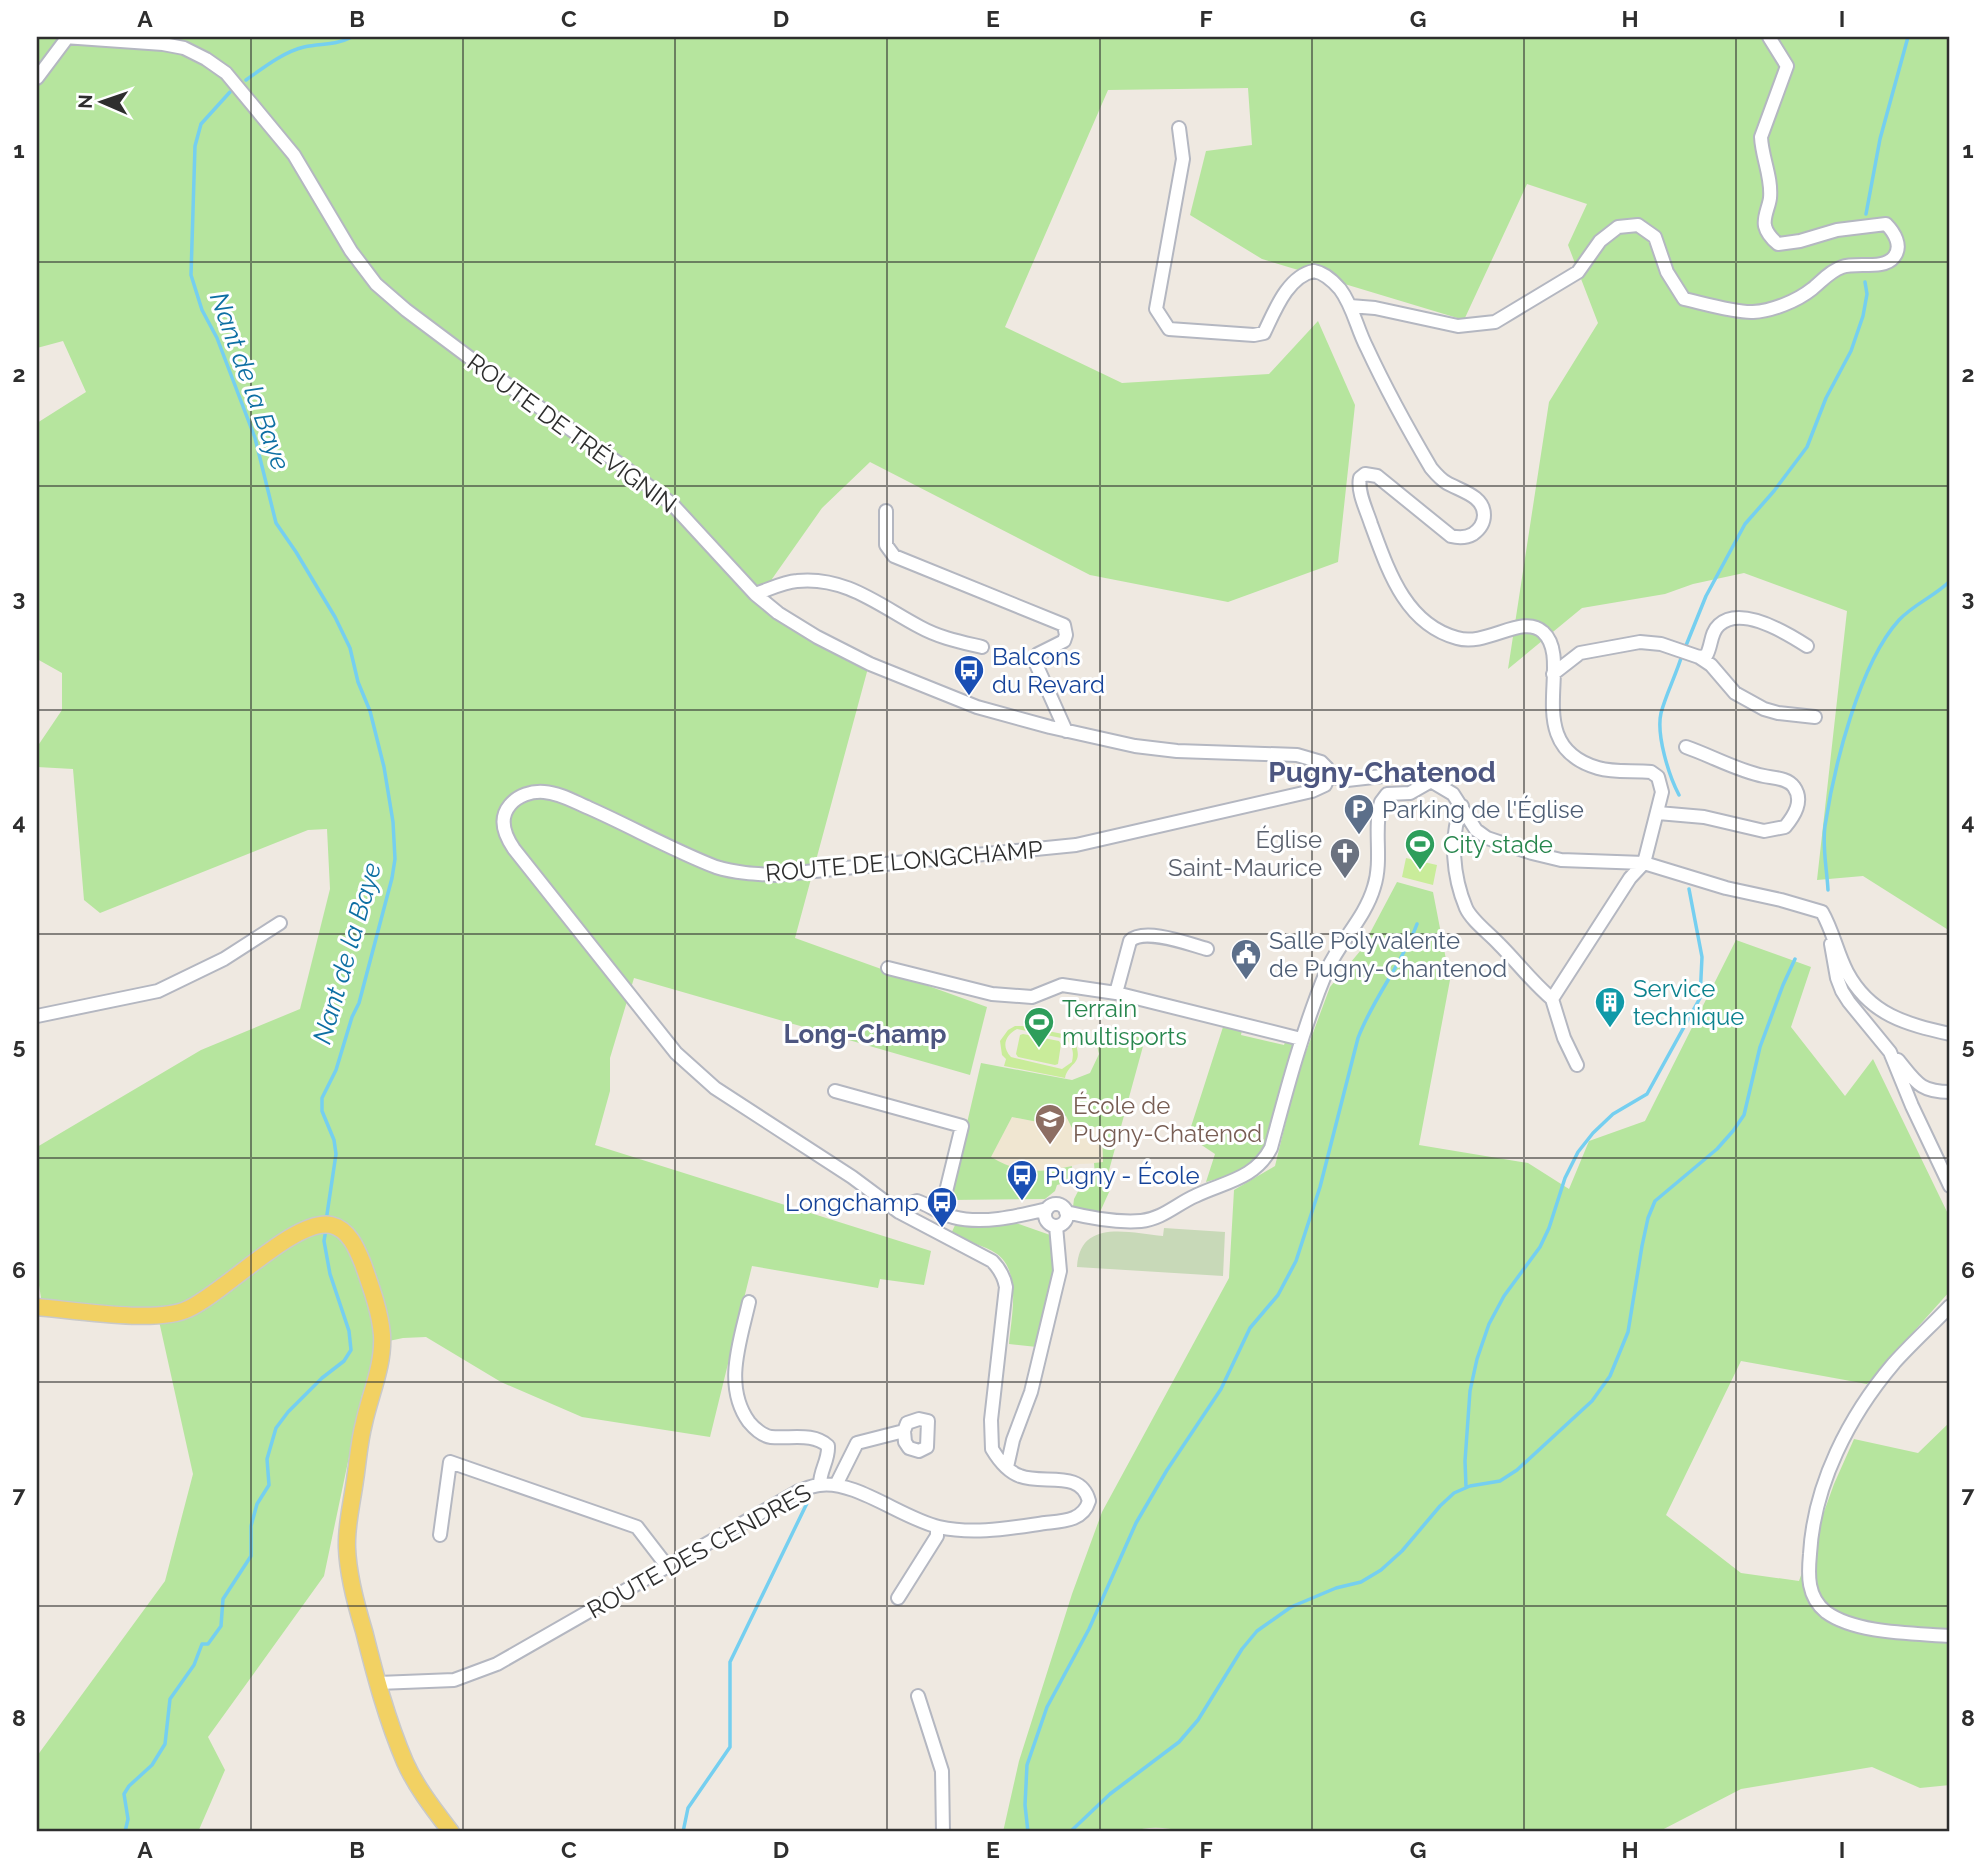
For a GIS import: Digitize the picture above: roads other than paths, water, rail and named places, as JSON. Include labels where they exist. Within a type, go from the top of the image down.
[{"type":"main road","points":[[37,1307],[145,1316],[176,1314],[206,1300],[276,1247],[313,1226],[326,1224],[340,1228],[352,1241],[378,1314],[382,1336],[381,1356],[359,1444],[348,1516],[347,1548],[355,1595],[378,1683],[406,1763],[425,1796],[452,1832]]},
{"type":"main road","points":[[425,1796],[464,1832]]},
{"type":"street","points":[[1350,306],[1374,308],[1458,326],[1496,322],[1578,272],[1600,241],[1618,228],[1638,225],[1655,237],[1667,272],[1684,299],[1752,312],[1787,303],[1810,291],[1832,271],[1845,266],[1886,262],[1894,257],[1898,247],[1894,232],[1886,224],[1837,229],[1800,241],[1778,244],[1769,237],[1764,223],[1770,199],[1769,175],[1761,148],[1761,137],[1787,66],[1769,37]]},
{"type":"street","points":[[37,78],[66,38]]},
{"type":"street","name":"ROUTE DE TRÉVIGNIN","points":[[66,38],[117,40],[184,48],[226,73],[294,155],[351,251],[376,284],[474,361],[672,504],[755,594],[778,614],[870,664],[977,707],[1135,746],[1177,751],[1297,755],[1321,762],[1327,768],[1329,776]]},
{"type":"street","points":[[1179,128],[1184,159],[1156,309],[1169,329],[1254,335],[1264,332],[1293,283],[1304,274],[1314,271],[1327,276],[1340,289],[1350,306],[1368,350],[1431,468],[1437,476],[1481,503],[1484,511],[1482,525],[1477,531],[1460,538],[1451,536],[1382,480],[1371,474],[1364,474],[1359,483],[1360,491],[1397,588],[1412,610],[1422,619],[1458,639],[1487,639],[1520,625],[1540,628],[1547,635],[1550,644],[1553,674],[1552,712],[1559,738],[1576,757],[1596,768],[1651,772],[1662,785],[1658,813],[1644,863],[1630,878],[1552,999]]},
{"type":"street","points":[[886,511],[886,545],[894,556],[1064,625],[1064,641],[1038,654],[1036,664],[1066,731]]},
{"type":"street","points":[[755,594],[796,581],[842,585],[864,594],[922,628],[982,647]]},
{"type":"street","points":[[1694,656],[1706,656],[1717,626],[1739,617],[1785,631],[1807,646]]},
{"type":"street","points":[[1553,674],[1580,653],[1640,642],[1661,644],[1711,665],[1735,693],[1748,701],[1778,713],[1815,717]]},
{"type":"street","points":[[1658,813],[1704,817],[1764,831],[1785,827],[1796,813],[1798,797],[1794,786],[1786,781],[1760,775],[1686,747]]},
{"type":"street","points":[[1329,776],[1347,780],[1400,775],[1432,781],[1453,794],[1476,830],[1487,838],[1562,860],[1644,863],[1726,888],[1822,912],[1847,971],[1862,995],[1889,1016],[1950,1034]]},
{"type":"street","name":"ROUTE DE LONGCHAMP","points":[[1007,1467],[992,1449],[991,1439],[1006,1287],[1004,1277],[992,1261],[904,1214],[715,1088],[676,1053],[514,849],[504,828],[504,819],[517,798],[534,792],[558,794],[720,868],[750,874],[775,875],[1076,845],[1312,791],[1325,785],[1329,776]]},
{"type":"street","points":[[904,1214],[908,1204],[917,1201],[952,1217],[977,1220],[1012,1217],[1139,1221],[1154,1219],[1194,1196],[1235,1181],[1255,1168],[1271,1148],[1301,1040],[1329,967],[1374,888],[1381,802],[1387,794],[1410,793],[1432,781]]},
{"type":"street","points":[[1462,806],[1454,837],[1455,872],[1467,910],[1529,979],[1552,999],[1564,1038],[1577,1065]]},
{"type":"street","points":[[37,1016],[158,991],[224,959],[280,923]]},
{"type":"street","points":[[1828,923],[1837,978],[1849,1002],[1915,1080],[1930,1092],[1950,1092]]},
{"type":"street","points":[[1116,993],[1130,941],[1134,936],[1150,935],[1207,949]]},
{"type":"street","points":[[888,968],[992,994],[1032,997],[1062,985],[1116,993],[1301,1040]]},
{"type":"street","points":[[1891,1052],[1912,1107],[1950,1186]]},
{"type":"street","points":[[835,1091],[962,1126],[935,1208]]},
{"type":"street","points":[[1007,1467],[1013,1440],[1031,1392],[1060,1271],[1056,1218]]},
{"type":"street","points":[[749,1302],[735,1368],[735,1387],[740,1409],[752,1426],[767,1437],[820,1439],[828,1446],[829,1457],[820,1475],[820,1485]]},
{"type":"street","points":[[1950,1306],[1894,1363],[1853,1421],[1827,1473],[1820,1494],[1811,1528],[1808,1572],[1810,1589],[1816,1601],[1834,1617],[1867,1627],[1950,1636]]},
{"type":"street","points":[[836,1485],[857,1443],[904,1431]]},
{"type":"street","points":[[440,1535],[445,1481],[450,1462],[637,1527],[667,1566]]},
{"type":"street","name":"ROUTE DES CENDRES","points":[[378,1683],[454,1680],[497,1664],[799,1491],[820,1485],[836,1485],[937,1527],[987,1531],[1068,1520],[1078,1517],[1087,1508],[1090,1501],[1088,1495],[1078,1484],[1064,1480],[1023,1478],[1007,1467]]},
{"type":"street","points":[[898,1598],[937,1536],[937,1527]]},
{"type":"street","points":[[918,1696],[942,1771],[943,1832]]},
{"type":"waterway","name":"Nant de la Baye","points":[[246,80],[296,49],[339,42],[352,37]]},
{"type":"waterway","points":[[1866,214],[1880,139],[1908,37]]},
{"type":"waterway","name":"Nant de la Baye","points":[[230,92],[201,124],[195,146],[191,275],[202,310],[217,338],[255,438],[276,523],[335,617],[350,648],[384,767],[393,822],[395,859],[392,878],[359,1003],[336,1070],[322,1098],[322,1111],[334,1140],[336,1154],[326,1221]]},
{"type":"waterway","points":[[1685,648],[1706,596],[1745,524],[1807,447],[1826,398],[1851,351],[1863,316],[1867,294],[1865,282]]},
{"type":"waterway","points":[[1828,890],[1824,850],[1825,826],[1842,746],[1860,689],[1872,662],[1899,620],[1950,581]]},
{"type":"waterway","points":[[1679,795],[1664,755],[1660,722],[1663,706],[1682,655]]},
{"type":"waterway","points":[[1466,1487],[1470,1391],[1489,1324],[1504,1296],[1540,1247],[1565,1178],[1578,1152],[1613,1114],[1647,1094],[1700,998],[1702,957],[1689,889]]},
{"type":"waterway","points":[[1028,1832],[1025,1805],[1027,1765],[1047,1707],[1089,1629],[1136,1523],[1167,1470],[1221,1389],[1250,1328],[1278,1295],[1296,1261],[1320,1187],[1358,1038],[1417,924]]},
{"type":"waterway","points":[[1070,1832],[1110,1794],[1179,1742],[1198,1720],[1242,1649],[1257,1631],[1291,1607],[1336,1588],[1361,1582],[1381,1570],[1402,1551],[1454,1493],[1470,1486],[1500,1481],[1517,1470],[1592,1401],[1610,1376],[1628,1332],[1642,1246],[1655,1201],[1717,1149],[1744,1115],[1760,1047],[1795,959]]},
{"type":"waterway","name":"Nant de la Baye","points":[[125,1832],[128,1819],[124,1794],[152,1765],[165,1744],[170,1699],[194,1665],[202,1644],[208,1644],[221,1626],[223,1599],[251,1556],[251,1526],[257,1504],[269,1485],[267,1459],[276,1428],[322,1378],[344,1361],[351,1350],[349,1331],[330,1274],[324,1241],[326,1229]]},
{"type":"waterway","points":[[683,1832],[688,1808],[730,1747],[730,1662],[809,1499]]},
{"type":"place","name":"Balcons du Revard","points":[[969,697]]},
{"type":"place","name":"Parking de l'Église","points":[[1359,836]]},
{"type":"place","name":"City stade","points":[[1420,871]]},
{"type":"place","name":"Église Saint-Maurice","points":[[1345,880]]},
{"type":"place","name":"Salle Polyvalente de Pugny-Chantenod","points":[[1246,981]]},
{"type":"place","name":"Service technique","points":[[1610,1029]]},
{"type":"place","name":"Terrain multisports","points":[[1039,1049]]},
{"type":"place","name":"École de Pugny-Chatenod","points":[[1050,1146]]},
{"type":"place","name":"Pugny - École","points":[[1022,1202]]},
{"type":"place","name":"Longchamp","points":[[942,1229]]},
{"type":"district","name":"Pugny-Chatenod","points":[[1382,772]]},
{"type":"district","name":"Long-Champ","points":[[865,1034]]}]
